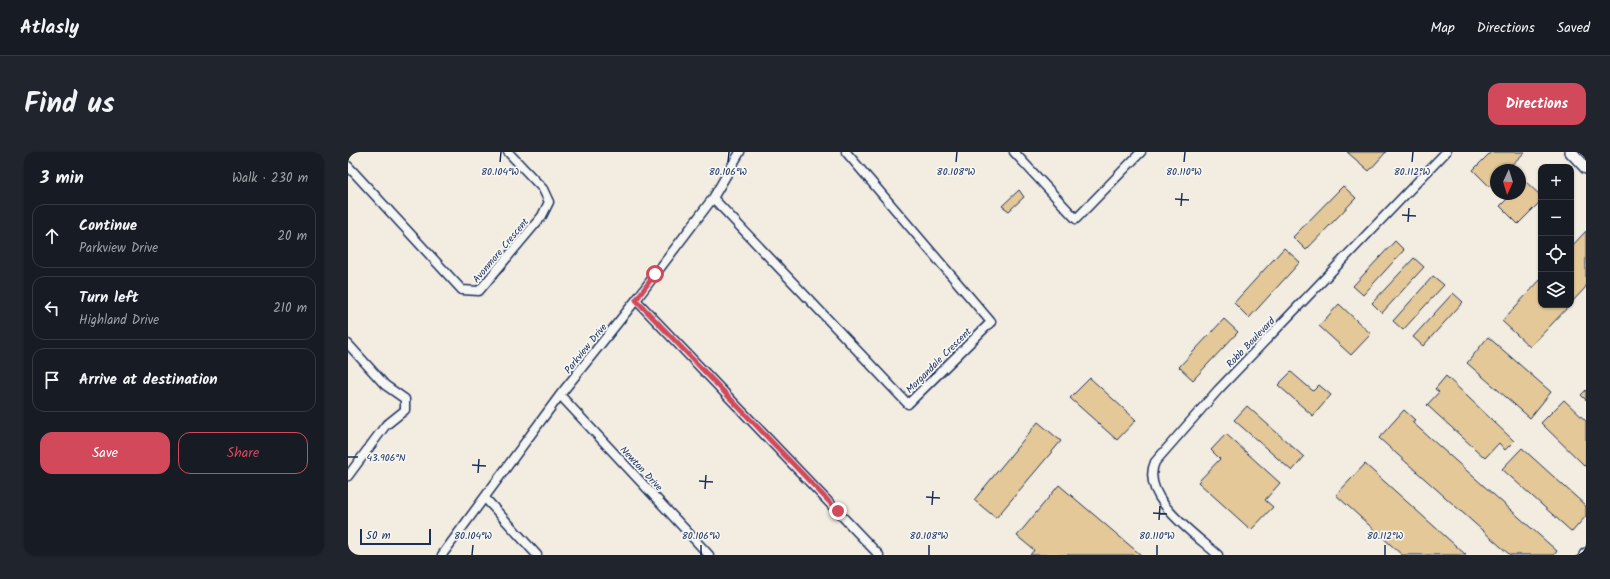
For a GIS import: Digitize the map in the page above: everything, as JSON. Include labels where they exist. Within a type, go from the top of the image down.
[{"type":"street","name":"Avonmore Crescent","points":[[348,166],[462,290],[479,291],[542,216],[549,202],[543,189],[508,152]]},
{"type":"street","name":"Parkview Drive","points":[[442,555],[560,395],[636,300],[713,198],[740,152]]},
{"type":"street","name":"Morgandale Crescent","points":[[713,198],[908,404],[991,322],[846,152]]},
{"type":"street","points":[[1014,152],[1076,219],[1141,152]]},
{"type":"street","name":"Robb Boulevard","points":[[1218,555],[1168,509],[1155,490],[1151,471],[1155,462],[1218,390],[1446,152]]},
{"type":"street","points":[[1572,152],[1586,168]]},
{"type":"street","points":[[636,300],[880,555]]},
{"type":"street","points":[[348,344],[385,385],[405,400],[406,404],[405,410],[385,426],[348,476]]},
{"type":"street","name":"Newton Drive","points":[[560,395],[709,555]]},
{"type":"street","points":[[485,498],[537,555]]},
{"type":"building","points":[[1347,152],[1386,152],[1369,171]]},
{"type":"building","points":[[1491,152],[1525,152],[1512,164],[1490,164],[1490,187],[1473,170]]},
{"type":"building","points":[[1526,182],[1538,193],[1538,204],[1518,224],[1500,206],[1506,200],[1526,200]]},
{"type":"building","points":[[1343,186],[1356,198],[1306,250],[1293,237]]},
{"type":"building","points":[[1019,190],[1024,197],[1009,211],[1002,206]]},
{"type":"building","points":[[1586,231],[1586,287],[1574,300],[1574,272],[1574,244]]},
{"type":"building","points":[[1395,241],[1404,250],[1363,295],[1353,286]]},
{"type":"building","points":[[1284,248],[1300,262],[1249,318],[1234,303]]},
{"type":"building","points":[[1414,258],[1424,267],[1382,313],[1372,303]]},
{"type":"building","points":[[1433,276],[1444,285],[1403,330],[1393,321]]},
{"type":"building","points":[[1538,282],[1538,308],[1567,308],[1530,347],[1502,321]]},
{"type":"building","points":[[1453,293],[1463,302],[1423,346],[1413,337]]},
{"type":"building","points":[[1339,304],[1371,334],[1351,355],[1319,326]]},
{"type":"building","points":[[1224,319],[1238,332],[1193,380],[1179,367]]},
{"type":"building","points":[[1488,337],[1551,392],[1530,418],[1467,363]]},
{"type":"building","points":[[1291,372],[1313,391],[1319,385],[1331,395],[1313,416],[1278,385]]},
{"type":"building","points":[[1446,376],[1514,441],[1505,450],[1499,443],[1485,458],[1427,405],[1439,392],[1435,389]]},
{"type":"building","points":[[1090,378],[1136,420],[1117,440],[1070,398]]},
{"type":"building","points":[[1586,390],[1586,400],[1581,395]]},
{"type":"building","points":[[1564,400],[1586,421],[1586,467],[1541,423]]},
{"type":"building","points":[[1247,406],[1304,457],[1292,471],[1234,420]]},
{"type":"building","points":[[1404,410],[1415,420],[1412,422],[1557,551],[1554,555],[1510,555],[1379,438]]},
{"type":"building","points":[[1038,422],[1061,441],[996,518],[974,500]]},
{"type":"building","points":[[1226,434],[1280,483],[1265,500],[1273,507],[1251,530],[1198,482],[1220,459],[1211,450]]},
{"type":"building","points":[[1522,448],[1586,506],[1586,516],[1572,532],[1502,469]]},
{"type":"building","points":[[1365,464],[1466,555],[1402,555],[1336,495]]},
{"type":"building","points":[[1059,485],[1141,555],[1030,555],[1034,550],[1017,536]]},
{"type":"route","points":[[655,274],[636,300],[838,511]]}]
